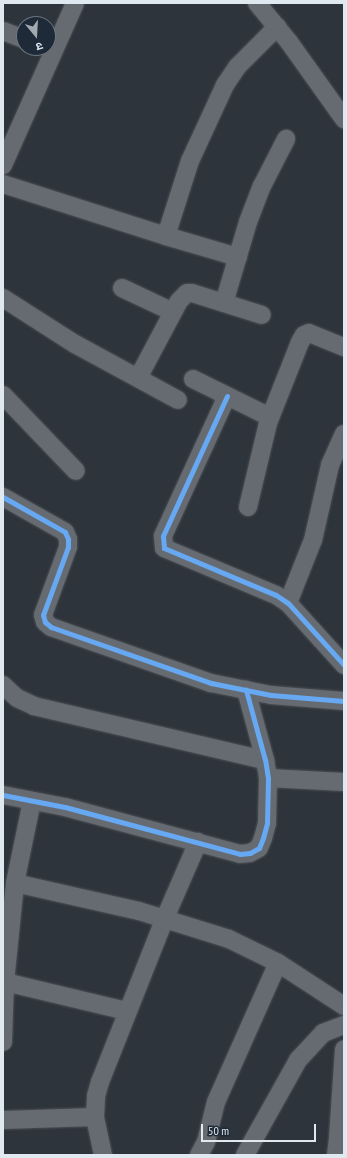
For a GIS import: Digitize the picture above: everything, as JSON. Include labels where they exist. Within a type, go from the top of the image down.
[{"type":"street","points":[[56,39],[75,3]]},
{"type":"street","points":[[257,3],[289,42],[344,119]]},
{"type":"street","points":[[166,236],[190,161],[225,85],[237,67],[277,27]]},
{"type":"street","points":[[3,30],[16,36]]},
{"type":"street","points":[[3,165],[48,56]]},
{"type":"street","points":[[224,303],[248,222],[262,186],[286,139]]},
{"type":"street","points":[[3,184],[166,236],[238,257]]},
{"type":"street","points":[[122,288],[173,312]]},
{"type":"street","points":[[138,378],[179,300],[187,293],[262,315]]},
{"type":"street","points":[[3,298],[75,344],[178,400]]},
{"type":"street","points":[[248,507],[270,417],[304,335],[309,333],[315,334],[344,347]]},
{"type":"street","points":[[193,379],[270,417]]},
{"type":"street","points":[[3,395],[76,471]]},
{"type":"street","points":[[227,396],[163,536],[164,548],[276,595],[288,603],[344,665]]},
{"type":"street","points":[[288,603],[313,540],[330,465],[344,434]]},
{"type":"street","points":[[3,497],[65,532],[68,539],[68,547],[42,615],[45,622],[51,627],[180,673],[246,690],[289,697],[344,701]]},
{"type":"street","points":[[3,685],[18,698],[34,706],[265,760]]},
{"type":"street","points":[[3,794],[198,842],[240,854],[250,853],[259,848],[267,823],[268,778],[265,760],[246,690]]},
{"type":"street","points":[[268,778],[344,782]]},
{"type":"street","points":[[3,1042],[5,982],[15,883],[32,801]]},
{"type":"street","points":[[103,1155],[95,1117],[96,1096],[100,1082],[127,1011],[198,842]]},
{"type":"street","points":[[15,883],[165,918],[229,939],[278,963],[344,1006]]},
{"type":"street","points":[[199,1155],[206,1142],[216,1102],[278,963]]},
{"type":"street","points":[[5,982],[127,1011]]},
{"type":"street","points":[[245,1155],[298,1060],[323,1033],[344,1025]]},
{"type":"street","points":[[339,1144],[344,1049]]},
{"type":"street","points":[[3,1120],[95,1117]]},
{"type":"cycle path","points":[[227,396],[163,536],[164,548],[276,595],[288,603],[344,665]]},
{"type":"cycle path","points":[[3,497],[65,532],[68,539],[68,547],[43,615],[45,622],[51,627],[211,683],[271,695],[344,701]]},
{"type":"cycle path","points":[[3,795],[65,807],[240,854],[250,853],[259,848],[267,823],[268,778],[265,760],[246,690]]}]
